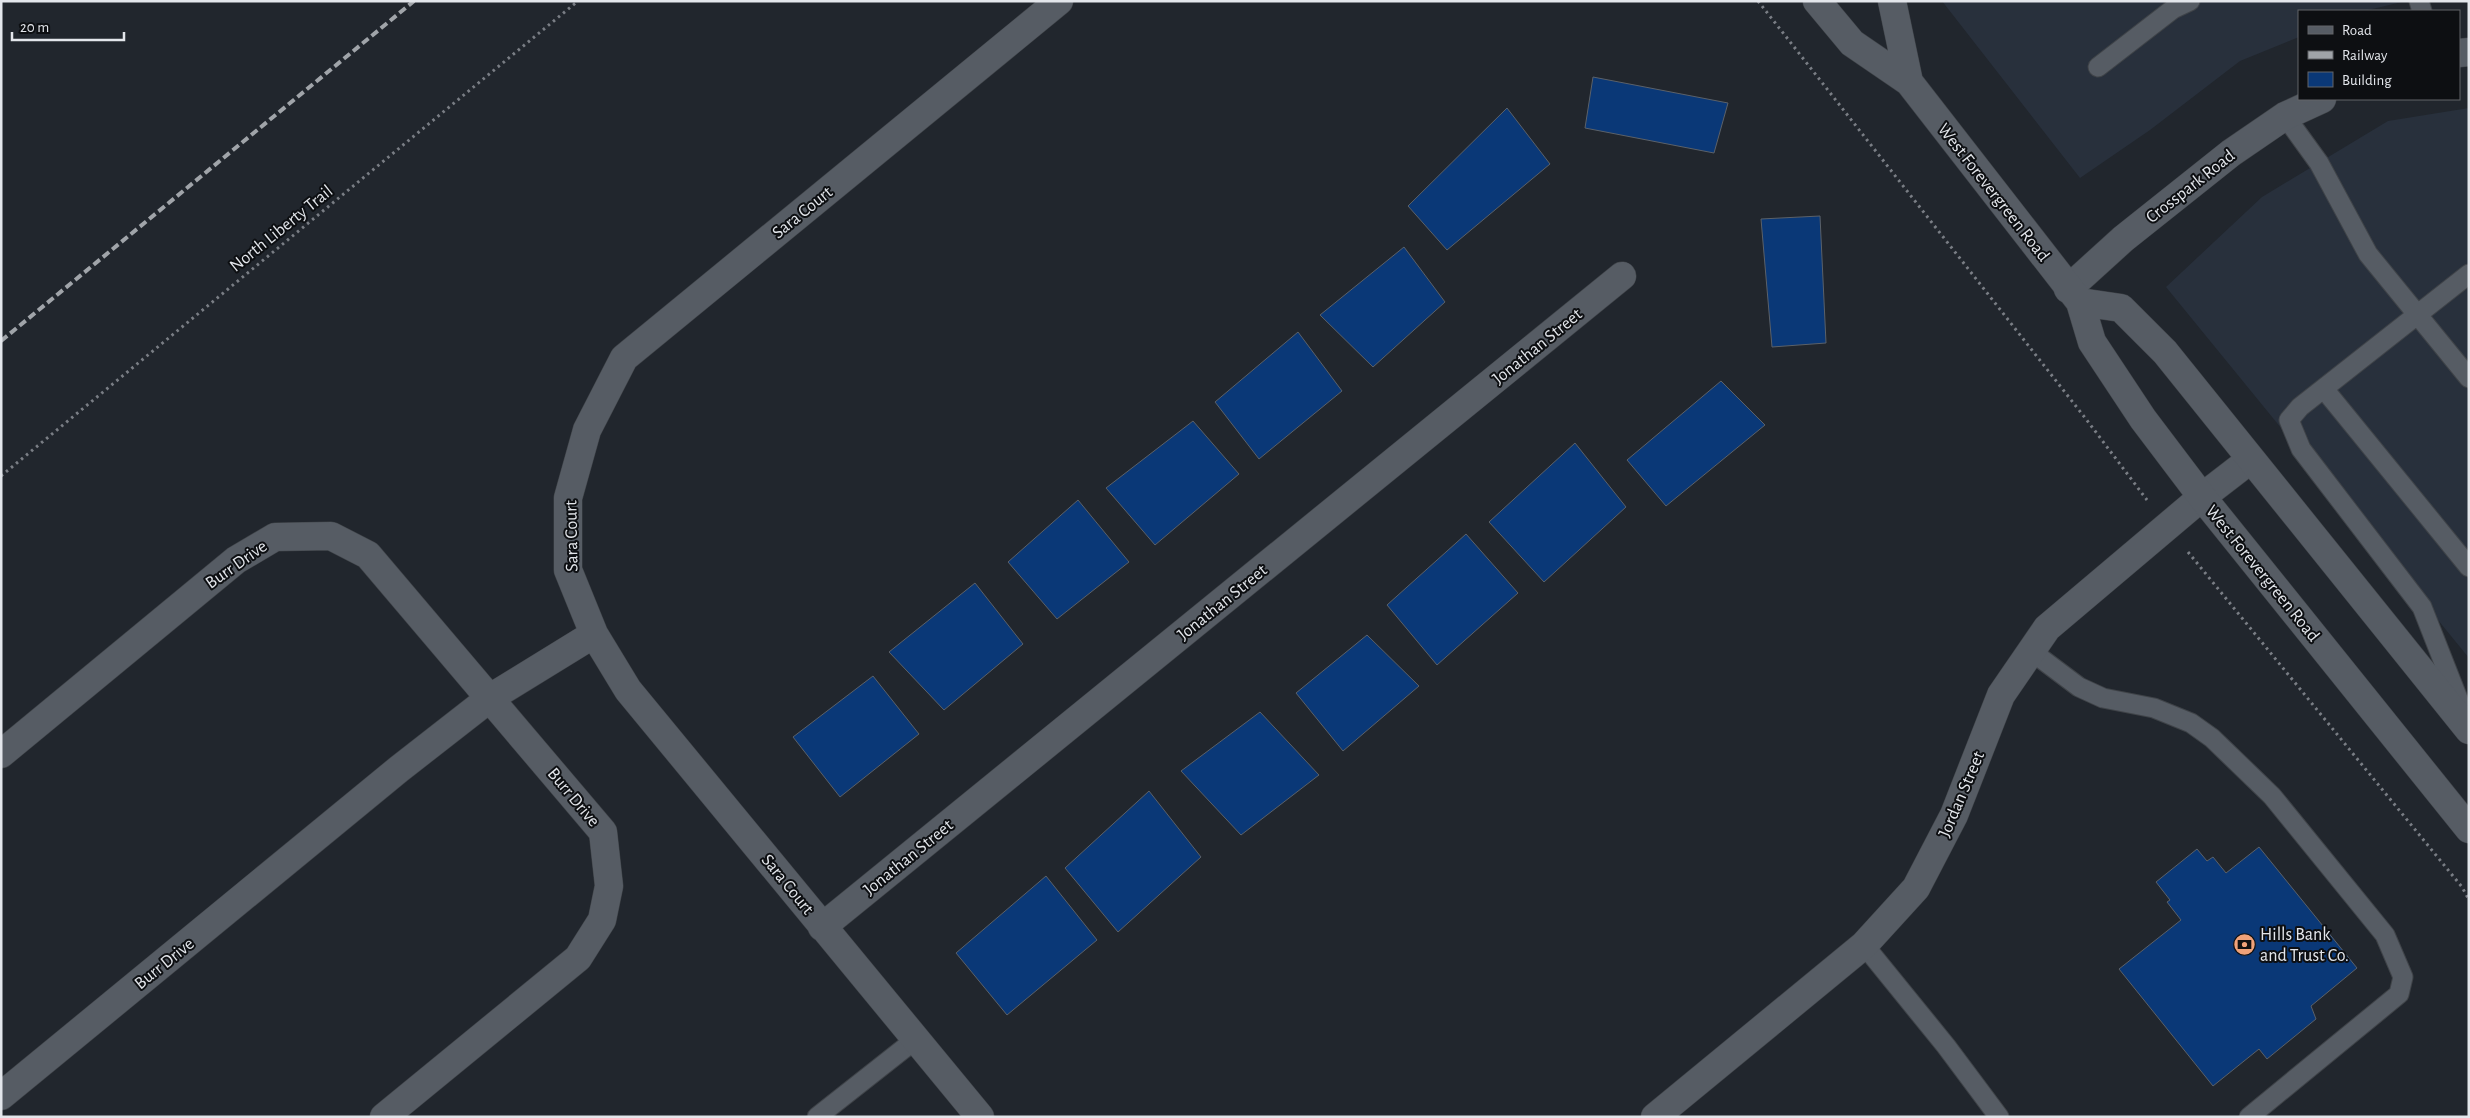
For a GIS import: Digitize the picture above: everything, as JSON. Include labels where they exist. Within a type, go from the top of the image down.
[{"type":"street","name":"Sara Court","points":[[980,1117],[628,690],[594,634],[568,570],[568,498],[587,430],[624,358],[1059,1]]},
{"type":"street","name":"West Forevergreen Road","points":[[1817,1],[1852,43],[1908,82],[2074,296],[2092,342],[2142,419],[2202,497],[2469,829]]},
{"type":"street","name":"West Forevergreen Road","points":[[1892,1],[1908,82]]},
{"type":"street","name":"Crosspark Road","points":[[2074,296],[2131,233],[2231,153],[2285,116],[2320,100]]},
{"type":"street","name":"Jonathan Street","points":[[822,927],[1622,276]]},
{"type":"street","points":[[2074,296],[2121,308],[2165,352],[2250,460],[2469,728]]},
{"type":"street","name":"Jordan Street","points":[[1655,1117],[1864,945],[1916,888],[1954,815],[2001,695],[2047,628],[2202,497],[2250,460]]},
{"type":"street","name":"Burr Drive","points":[[1,754],[236,560],[275,537],[331,536],[368,555],[603,832],[609,886],[602,920],[578,958],[384,1117]]},
{"type":"street","name":"Burr Drive","points":[[1,1096],[391,776],[490,698],[594,634]]},
{"type":"lane","points":[[2098,67],[2173,9],[2190,1]]},
{"type":"lane","points":[[2285,116],[2319,163],[2368,254],[2469,378]]},
{"type":"lane","points":[[2469,274],[2300,407],[2289,420],[2301,448],[2422,607],[2469,728]]},
{"type":"lane","points":[[2324,389],[2469,566]]},
{"type":"lane","points":[[2031,652],[2078,687],[2103,698],[2154,708],[2191,723],[2212,738],[2272,796],[2385,935],[2403,977],[2399,994],[2249,1117]]},
{"type":"lane","points":[[1864,945],[1946,1046],[1999,1117]]},
{"type":"lane","points":[[818,1117],[916,1039]]},
{"type":"path","name":"North Liberty Trail","points":[[1,476],[578,1]]},
{"type":"path","points":[[1758,1],[2080,411],[2167,527],[2462,887],[2469,900]]},
{"type":"shaded area","points":[[1942,1],[2406,1],[2368,10],[2298,10],[2298,37],[2240,61],[2150,130],[2080,178]]},
{"type":"shaded area","points":[[2469,108],[2469,658],[2166,287],[2262,197],[2388,121]]},
{"type":"building","points":[[1593,77],[1728,103],[1714,153],[1585,128]]},
{"type":"building","points":[[1507,108],[1550,164],[1447,250],[1408,206]]},
{"type":"building","points":[[1820,216],[1826,343],[1772,347],[1761,219]]},
{"type":"building","points":[[1404,247],[1445,302],[1373,367],[1320,315]]},
{"type":"building","points":[[1298,332],[1342,391],[1259,459],[1215,402]]},
{"type":"building","points":[[1721,381],[1765,425],[1666,506],[1627,460]]},
{"type":"building","points":[[1193,421],[1239,474],[1155,545],[1106,488]]},
{"type":"building","points":[[1575,443],[1626,507],[1544,582],[1489,522]]},
{"type":"building","points":[[1078,500],[1129,562],[1057,619],[1008,562]]},
{"type":"building","points":[[1466,534],[1518,593],[1437,665],[1387,605]]},
{"type":"building","points":[[975,583],[1023,644],[944,710],[889,652]]},
{"type":"building","points":[[1367,635],[1419,686],[1343,751],[1296,693]]},
{"type":"building","points":[[873,676],[919,734],[840,797],[793,737]]},
{"type":"building","points":[[1260,712],[1319,775],[1241,835],[1181,771]]},
{"type":"building","points":[[1149,791],[1201,857],[1118,932],[1065,868]]},
{"type":"building","name":"Hills Bank and Trust Co.","points":[[2259,847],[2357,968],[2311,1006],[2316,1019],[2267,1059],[2259,1049],[2213,1086],[2119,969],[2181,920],[2167,902],[2170,900],[2156,882],[2197,849],[2207,861],[2213,857],[2226,873]]},
{"type":"building","points":[[1046,876],[1097,940],[1007,1015],[956,953]]},
{"type":"railway","points":[[1,341],[414,1]]},
{"type":"place","name":"Hills Bank and Trust Co.","points":[[2244,944]]}]
